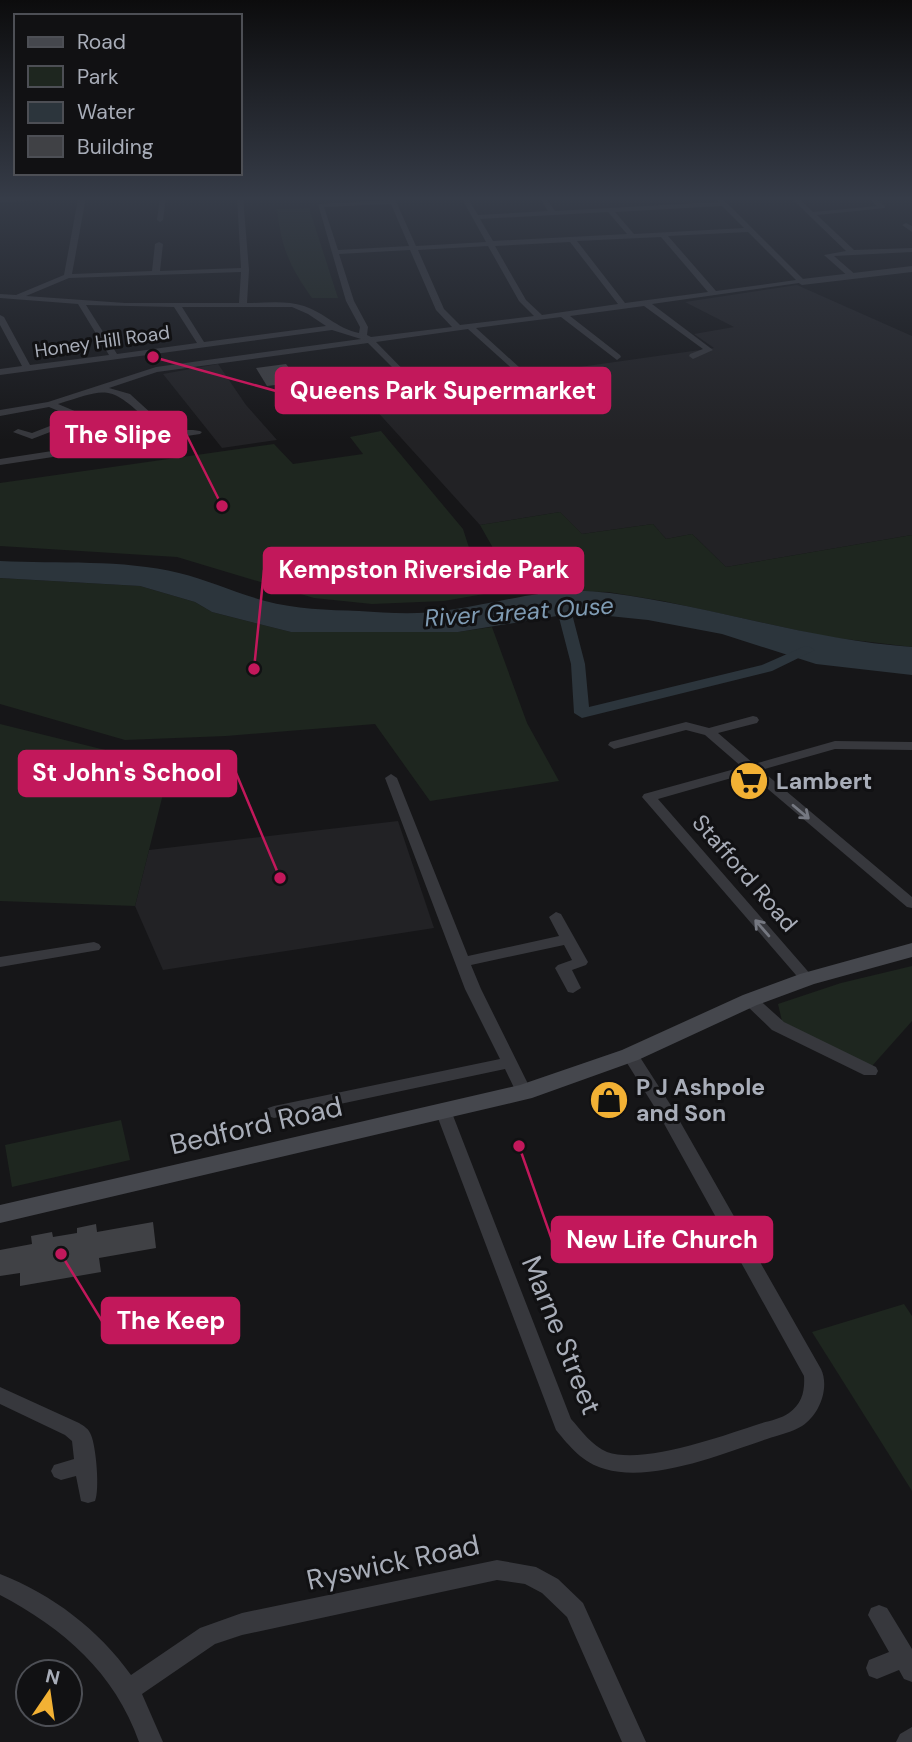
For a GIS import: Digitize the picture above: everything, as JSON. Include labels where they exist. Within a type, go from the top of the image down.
[{"type":"main road","name":"Bedford Road","points":[[0,1214],[444,1113],[524,1092],[630,1055],[750,1000],[807,979],[912,950]]},
{"type":"street","points":[[19,296],[62,278]]},
{"type":"street","points":[[243,305],[245,278]]},
{"type":"street","points":[[344,278],[367,338]]},
{"type":"street","points":[[426,278],[440,310],[459,328]]},
{"type":"street","points":[[510,278],[523,301],[541,317]]},
{"type":"street","points":[[602,278],[623,306]]},
{"type":"street","points":[[700,278],[713,293]]},
{"type":"street","points":[[798,278],[802,282]]},
{"type":"street","points":[[0,414],[50,404],[156,370],[367,338],[470,327],[834,278]]},
{"type":"street","points":[[0,296],[177,306],[300,306],[332,326],[367,338],[426,398]]},
{"type":"street","points":[[80,301],[114,356]]},
{"type":"street","points":[[645,303],[709,351],[693,356]]},
{"type":"street","points":[[177,306],[201,343]]},
{"type":"street","points":[[564,314],[617,357]]},
{"type":"street","points":[[0,317],[27,368]]},
{"type":"street","name":"Honey Hill Road","points":[[0,372],[359,323]]},
{"type":"street","points":[[470,327],[528,380]]},
{"type":"street","points":[[100,388],[127,396],[150,417],[147,433]]},
{"type":"street","points":[[18,432],[33,436],[81,417],[50,404]]},
{"type":"street","points":[[0,462],[119,444],[147,433],[167,436],[197,432]]},
{"type":"street","points":[[709,732],[753,720]]},
{"type":"street","points":[[614,745],[686,726],[709,732],[912,904]]},
{"type":"street","points":[[749,768],[835,745],[912,747]]},
{"type":"street","name":"Stafford Road","points":[[749,768],[649,797],[807,979]]},
{"type":"street","points":[[391,778],[463,962],[524,1092]]},
{"type":"street","points":[[556,918],[581,962],[563,968],[573,988]]},
{"type":"street","points":[[463,962],[568,939]]},
{"type":"street","points":[[0,962],[77,959],[94,947]]},
{"type":"street","points":[[750,1000],[778,1026],[870,1071]]},
{"type":"street","name":"Marne Street","points":[[444,1113],[563,1424],[584,1450],[607,1461],[636,1465],[794,1421],[808,1410],[816,1392],[814,1375],[664,1108],[630,1055]]},
{"type":"street","name":"Bedford Road","points":[[274,1112],[510,1062]]},
{"type":"street","points":[[0,1395],[72,1429],[82,1437],[88,1494]]},
{"type":"street","points":[[61,1471],[86,1465]]},
{"type":"street","name":"Ryswick Road","points":[[128,1689],[208,1636],[242,1624],[497,1570],[528,1574],[550,1586],[575,1610],[634,1742]]},
{"type":"street","points":[[0,1584],[36,1601],[67,1622],[99,1651],[128,1689],[146,1724],[151,1742]]},
{"type":"street","points":[[877,1668],[908,1664],[879,1615]]},
{"type":"shaded area","points":[[797,285],[912,336],[912,535],[726,567],[692,534],[666,539],[653,524],[582,534],[560,512],[480,525],[374,408],[539,383],[530,374],[714,348],[694,334],[734,327],[685,302]]},
{"type":"shaded area","points":[[218,364],[246,405],[277,440],[222,448],[163,374]]},
{"type":"shaded area","points":[[398,821],[434,928],[163,970],[135,906],[149,850]]},
{"type":"green space","points":[[299,278],[332,278],[338,298],[312,298]]},
{"type":"green space","points":[[381,431],[463,529],[484,594],[444,601],[372,604],[314,598],[177,557],[0,546],[0,483],[274,444],[293,464],[363,454],[350,437]]},
{"type":"green space","points":[[560,512],[582,534],[653,524],[666,539],[692,534],[726,567],[912,535],[912,647],[828,637],[663,601],[608,592],[551,591],[521,577],[493,548],[480,525]]},
{"type":"green space","points":[[0,578],[140,586],[195,602],[212,612],[291,632],[458,632],[492,627],[527,723],[559,781],[430,801],[375,724],[226,736],[125,740],[0,704]]},
{"type":"green space","points":[[0,724],[170,766],[135,906],[0,901]]},
{"type":"green space","points":[[912,966],[912,1021],[872,1066],[811,1038],[782,1021],[778,1004],[841,983]]},
{"type":"green space","points":[[121,1120],[130,1160],[12,1187],[5,1145]]},
{"type":"green space","points":[[904,1304],[912,1316],[912,1491],[812,1332]]},
{"type":"water","name":"River Great Ouse","points":[[0,561],[113,564],[157,569],[190,576],[276,604],[335,610],[427,613],[547,593],[610,593],[836,637],[912,647],[912,675],[816,664],[722,634],[648,620],[599,615],[557,616],[458,632],[291,632],[212,612],[195,602],[140,586],[0,578]]},
{"type":"building","points":[[286,364],[300,382],[267,386],[256,368]]},
{"type":"building","points":[[153,1222],[156,1248],[99,1258],[101,1272],[20,1286],[20,1273],[0,1276],[0,1250],[32,1244],[31,1236],[52,1232],[53,1237],[77,1233],[77,1228],[96,1224],[97,1232]]},
{"type":"waterway","name":"River Great Ouse","points":[[563,606],[578,664],[582,713],[767,668],[808,650]]},
{"type":"place","name":"Queens Park Supermarket","points":[[153,357]]},
{"type":"place","name":"The Slipe","points":[[222,506]]},
{"type":"place","name":"Kempston Riverside Park","points":[[254,669]]},
{"type":"place","name":"Lambert","points":[[749,781]]},
{"type":"place","name":"St John's School","points":[[280,878]]},
{"type":"place","name":"P J Ashpole and Son","points":[[609,1100]]},
{"type":"place","name":"New Life Church","points":[[519,1146]]},
{"type":"place","name":"The Keep","points":[[61,1254]]}]
